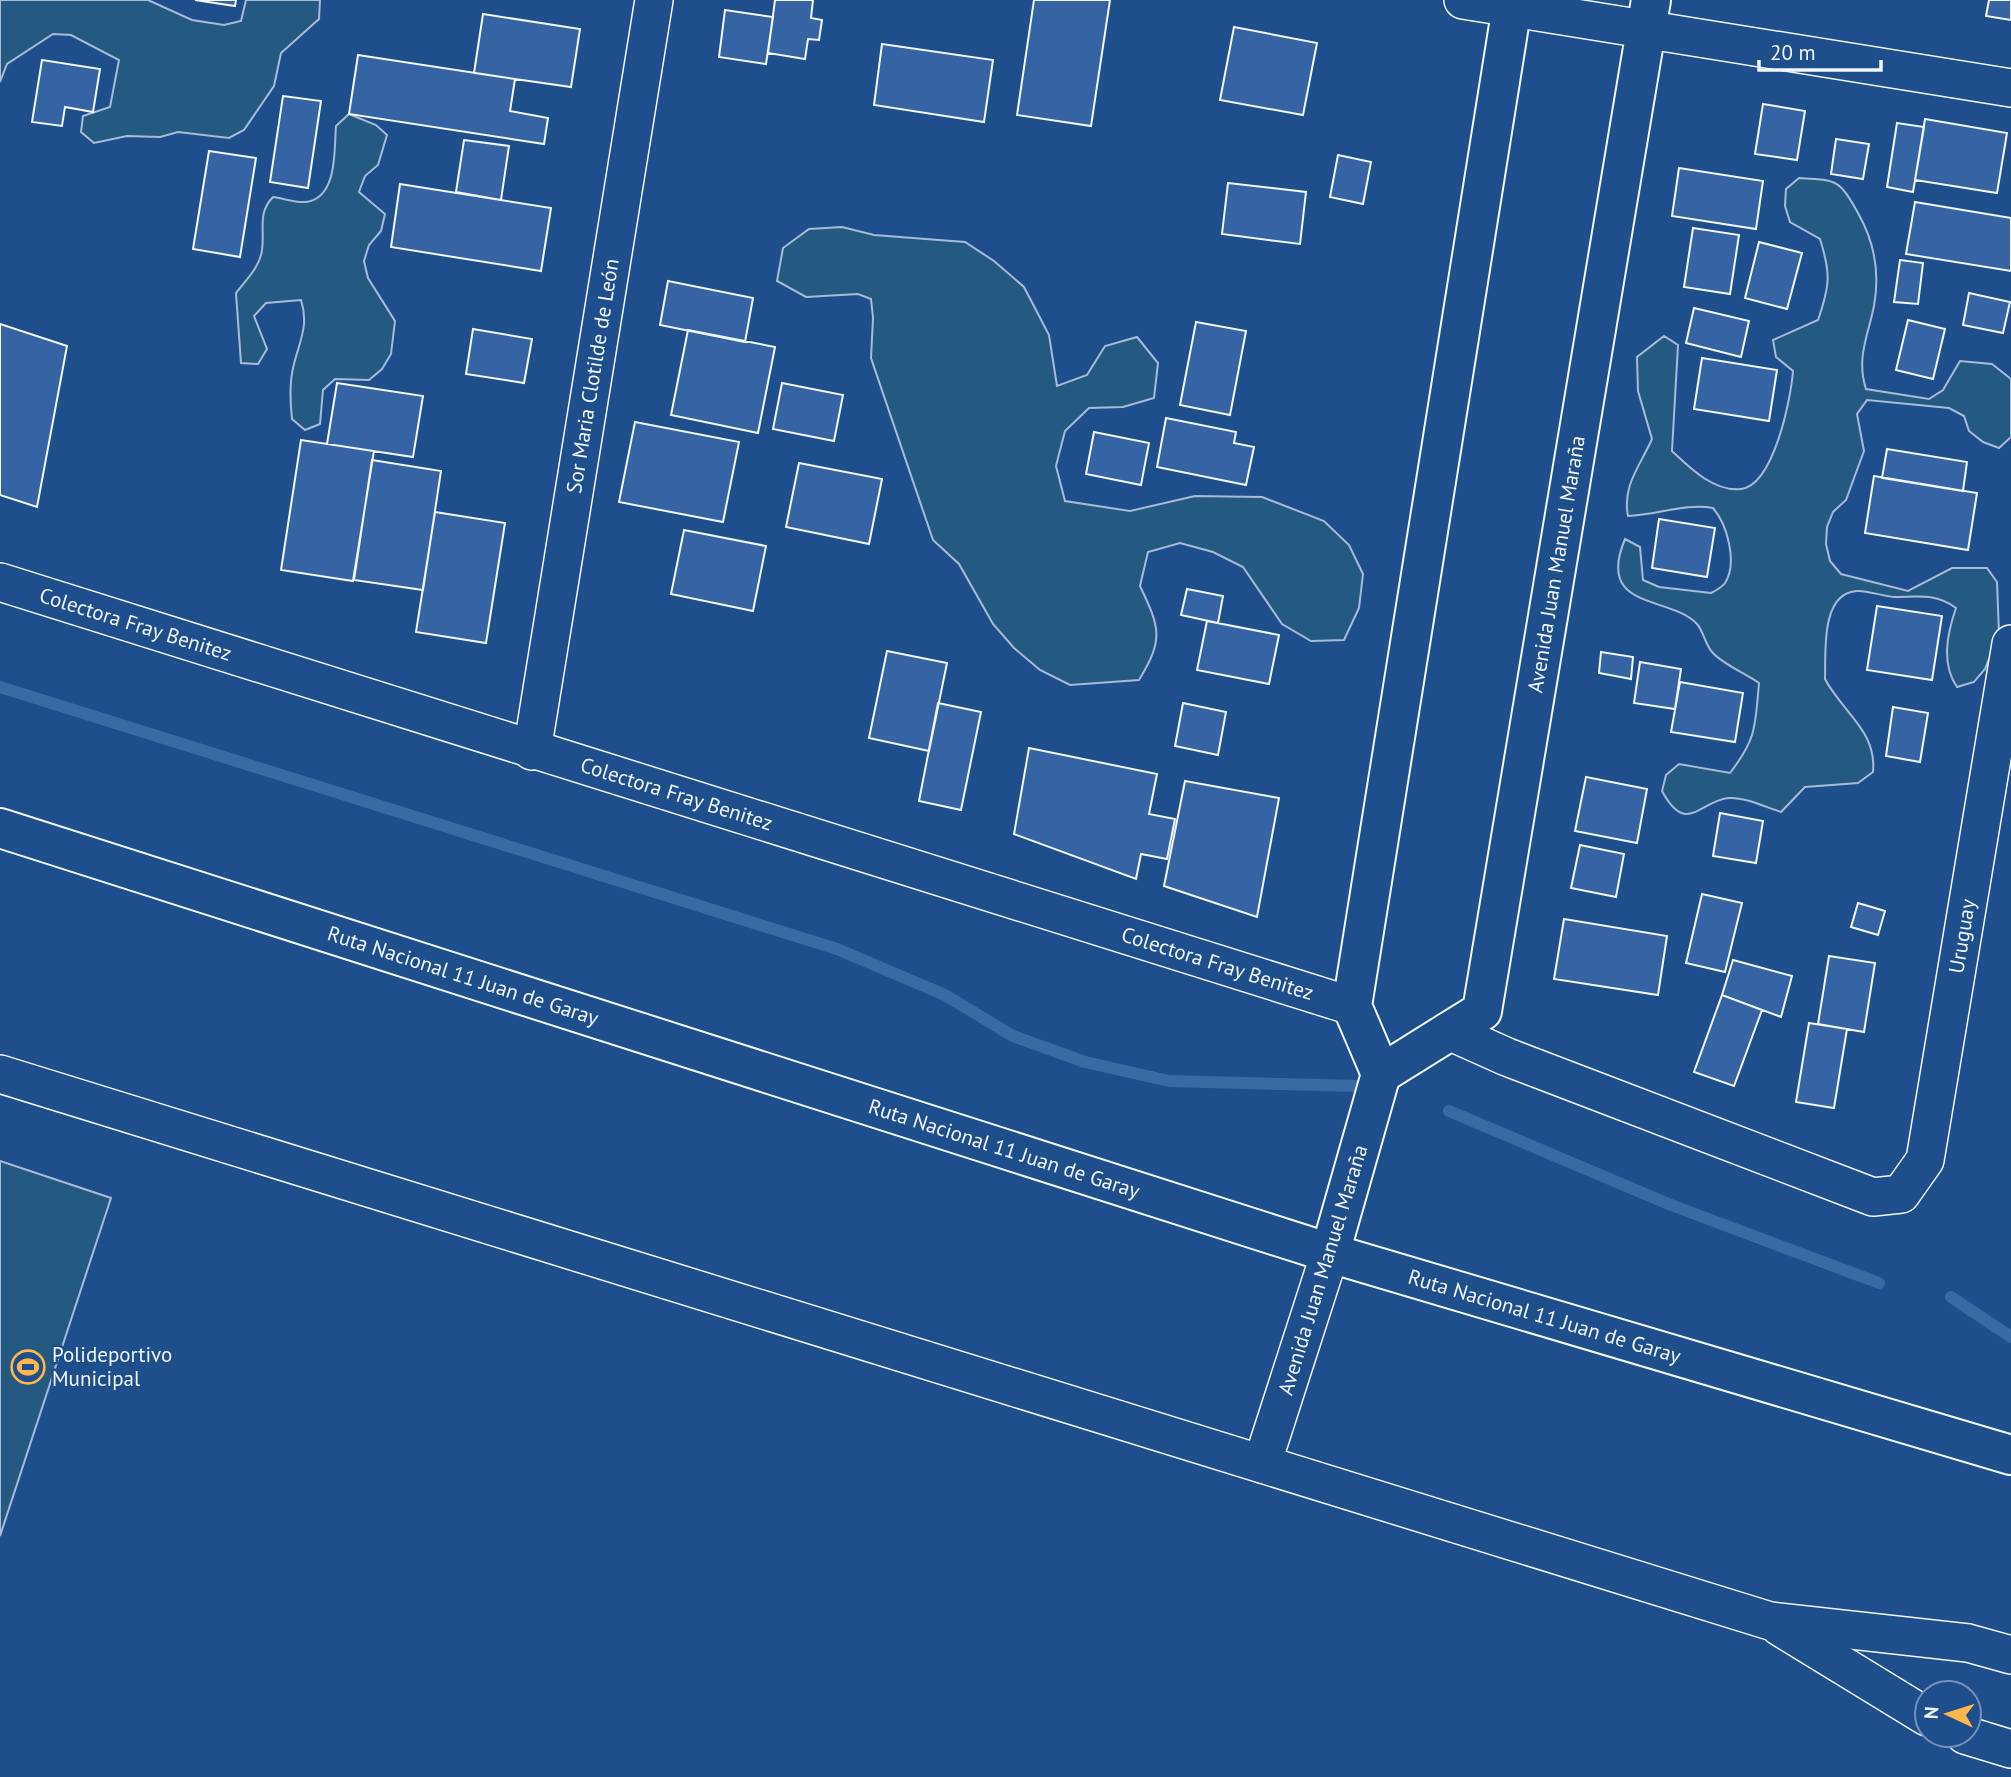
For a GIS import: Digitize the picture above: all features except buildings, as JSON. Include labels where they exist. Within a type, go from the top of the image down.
[{"type":"main road","points":[[1381,1074],[1352,1006],[1513,4]]},
{"type":"main road","name":"Avenida Juan Manuel Maraña","points":[[1330,1253],[1381,1074],[1482,1011],[1649,15]]},
{"type":"main road","name":"Ruta Nacional 11 Juan de Garay","points":[[0,828],[1330,1253],[2011,1455]]},
{"type":"street","name":"Sor Maria Clotilde de León","points":[[532,751],[654,0]]},
{"type":"street","points":[[1463,0],[1649,15],[2011,88]]},
{"type":"street","name":"Colectora Fray Benitez","points":[[0,582],[1352,1006]]},
{"type":"street","name":"Uruguay","points":[[1449,1031],[1507,1057],[1873,1197],[1901,1194],[1924,1160],[1997,810],[2011,643]]},
{"type":"street","points":[[0,1074],[1770,1621],[1969,1643],[2011,1655]]},
{"type":"street","name":"Avenida Juan Manuel Maraña","points":[[1262,1464],[1330,1253]]},
{"type":"street","points":[[1770,1621],[1913,1708]]},
{"type":"street","points":[[1983,1740],[2011,1749]]},
{"type":"shaded area","points":[[0,0],[148,0],[192,20],[224,25],[241,21],[246,0],[320,0],[319,19],[281,53],[274,86],[244,130],[229,138],[178,132],[160,137],[127,136],[94,143],[81,132],[83,116],[110,107],[119,60],[71,35],[53,34],[7,64],[0,82]]},
{"type":"shaded area","points":[[349,114],[376,125],[387,135],[378,165],[365,176],[359,192],[385,214],[381,231],[369,245],[364,261],[368,278],[395,321],[391,354],[382,369],[369,380],[335,379],[323,390],[320,424],[305,430],[292,419],[290,398],[292,371],[304,325],[301,300],[266,303],[254,316],[267,349],[258,364],[241,363],[236,293],[261,256],[263,216],[268,203],[273,197],[306,202],[316,199],[324,192],[332,171],[336,126]]},
{"type":"shaded area","points":[[1799,178],[1836,183],[1846,193],[1868,235],[1876,269],[1876,294],[1863,357],[1866,389],[1929,399],[1943,390],[1960,361],[1992,364],[2011,379],[2011,437],[1999,448],[1983,442],[1969,431],[1964,416],[1949,408],[1867,400],[1857,414],[1864,451],[1846,500],[1833,512],[1827,527],[1826,544],[1830,561],[1841,574],[1908,591],[1952,568],[1987,568],[1997,582],[1999,634],[1985,669],[1974,682],[1957,687],[1947,659],[1950,628],[1956,608],[1941,600],[1926,597],[1894,597],[1861,591],[1845,594],[1831,613],[1826,641],[1825,679],[1870,745],[1873,772],[1858,783],[1805,787],[1781,812],[1729,798],[1687,814],[1679,812],[1671,805],[1662,791],[1666,775],[1679,764],[1730,773],[1739,761],[1753,731],[1759,683],[1713,653],[1697,624],[1685,615],[1640,598],[1627,590],[1620,579],[1618,562],[1625,539],[1640,547],[1643,580],[1659,587],[1711,593],[1725,583],[1731,565],[1726,533],[1713,508],[1692,507],[1628,516],[1630,486],[1652,439],[1638,391],[1637,357],[1664,336],[1678,345],[1672,451],[1703,478],[1721,487],[1741,489],[1753,484],[1763,473],[1779,439],[1792,384],[1793,371],[1776,357],[1773,340],[1818,320],[1827,288],[1826,262],[1820,239],[1790,222],[1785,206],[1786,189]]},
{"type":"shaded area","points":[[842,227],[874,235],[965,242],[994,261],[1024,287],[1049,335],[1057,386],[1087,375],[1105,346],[1137,337],[1158,363],[1154,398],[1123,407],[1089,408],[1065,431],[1056,466],[1065,501],[1130,511],[1195,496],[1262,497],[1324,521],[1349,545],[1363,574],[1359,608],[1344,640],[1311,641],[1282,624],[1243,567],[1213,552],[1180,543],[1148,552],[1140,586],[1155,623],[1156,643],[1139,680],[1070,685],[1040,670],[1014,648],[993,624],[959,564],[933,540],[871,358],[871,299],[858,294],[806,297],[777,281],[783,248],[809,229]]},
{"type":"shaded area","name":"Polideportivo Municipal","points":[[0,1161],[111,1198],[0,1536]]},
{"type":"waterway","points":[[0,687],[837,949],[945,995],[1013,1036],[1085,1062],[1169,1081],[1358,1086]]},
{"type":"waterway","points":[[1449,1111],[1671,1205],[1879,1283]]},
{"type":"waterway","points":[[1951,1297],[2011,1337]]},
{"type":"place","name":"Polideportivo Municipal","points":[[28,1367]]}]
